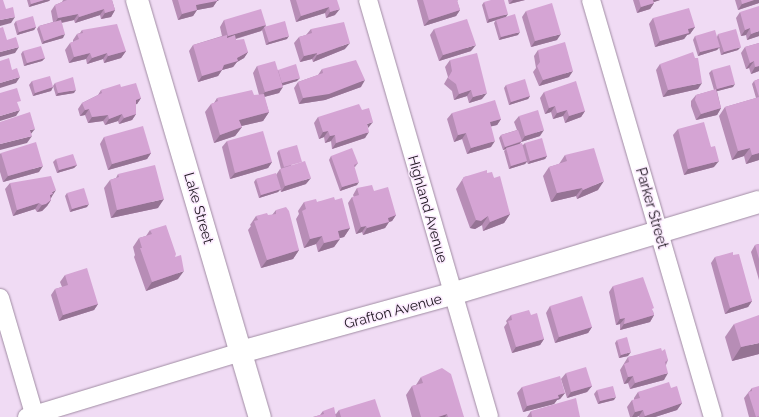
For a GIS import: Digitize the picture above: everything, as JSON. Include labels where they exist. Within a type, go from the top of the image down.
[{"type":"street","name":"Lake Street","points":[[137,0],[260,417]]},
{"type":"street","name":"Highland Avenue","points":[[368,0],[452,294],[489,417]]},
{"type":"street","name":"Parker Street","points":[[591,0],[713,417]]},
{"type":"street","name":"Grafton Avenue","points":[[32,416],[241,352],[452,294],[660,233],[759,202]]},
{"type":"street","points":[[0,298],[32,416]]},
{"type":"building","points":[[0,0],[3,0],[6,9],[13,7],[15,17],[0,20]]},
{"type":"building","points":[[30,0],[44,0],[31,4]]},
{"type":"building","points":[[67,0],[112,0],[115,10],[105,13],[104,9],[79,17],[78,14],[58,18],[55,5]]},
{"type":"building","points":[[178,0],[217,1],[196,5],[197,10],[182,14]]},
{"type":"building","points":[[296,0],[337,0],[340,9],[330,12],[329,7],[301,16]]},
{"type":"building","points":[[423,0],[457,0],[460,10],[429,20]]},
{"type":"building","points":[[491,0],[504,0],[508,14],[489,19],[484,2]]},
{"type":"building","points":[[639,0],[653,0],[654,3],[641,7]]},
{"type":"building","points":[[741,0],[754,0],[742,4]]},
{"type":"building","points":[[552,3],[561,34],[535,41],[526,11]]},
{"type":"building","points":[[759,6],[759,31],[751,34],[750,28],[745,30],[740,12]]},
{"type":"building","points":[[689,8],[695,27],[688,29],[689,33],[660,41],[653,18]]},
{"type":"building","points":[[261,9],[266,25],[228,36],[224,20]]},
{"type":"building","points":[[515,14],[520,32],[501,37],[496,20]]},
{"type":"building","points":[[33,16],[36,27],[19,32],[16,21]]},
{"type":"building","points":[[467,19],[476,45],[443,55],[434,29]]},
{"type":"building","points":[[61,20],[65,34],[44,41],[39,26]]},
{"type":"building","points":[[285,21],[289,36],[269,42],[264,27]]},
{"type":"building","points":[[344,22],[350,43],[317,55],[317,53],[304,56],[299,37],[312,33],[311,29]]},
{"type":"building","points":[[117,24],[126,51],[108,56],[107,53],[92,58],[90,53],[74,57],[70,43],[79,39],[77,34],[83,33],[82,30]]},
{"type":"building","points":[[3,27],[7,40],[16,37],[19,47],[0,52],[0,28]]},
{"type":"building","points":[[736,29],[741,47],[724,52],[718,34]]},
{"type":"building","points":[[715,30],[720,47],[700,52],[695,36]]},
{"type":"building","points":[[227,35],[227,38],[235,35],[236,40],[244,39],[248,52],[237,58],[238,61],[224,65],[222,70],[202,76],[193,45]]},
{"type":"building","points":[[565,42],[573,71],[543,80],[537,66],[540,62],[538,50]]},
{"type":"building","points":[[759,43],[759,66],[755,67],[754,61],[750,63],[745,47]]},
{"type":"building","points":[[41,46],[45,58],[27,63],[23,51]]},
{"type":"building","points":[[693,52],[695,58],[698,58],[702,83],[668,90],[660,64]]},
{"type":"building","points":[[477,53],[487,93],[473,97],[471,90],[459,94],[456,84],[448,78],[452,71],[450,60]]},
{"type":"building","points":[[9,58],[12,70],[17,68],[20,77],[0,83],[0,61]]},
{"type":"building","points":[[356,60],[365,80],[329,94],[303,98],[298,82],[323,73],[322,69]]},
{"type":"building","points":[[275,61],[283,87],[265,92],[257,66]]},
{"type":"building","points":[[296,64],[300,78],[282,83],[278,70]]},
{"type":"building","points":[[730,65],[735,84],[717,89],[712,70]]},
{"type":"building","points":[[50,76],[53,87],[35,93],[32,81]]},
{"type":"building","points":[[73,77],[76,90],[58,93],[55,83]]},
{"type":"building","points":[[525,79],[530,96],[511,102],[506,85]]},
{"type":"building","points":[[759,79],[759,97],[754,81]]},
{"type":"building","points":[[576,81],[585,111],[569,116],[567,110],[557,113],[555,106],[549,108],[544,92]]},
{"type":"building","points":[[136,83],[141,98],[136,100],[136,114],[124,118],[122,114],[109,119],[108,115],[92,117],[89,109],[85,110],[82,103],[102,93],[101,90],[120,84],[121,87]]},
{"type":"building","points":[[17,88],[21,101],[17,102],[20,110],[0,116],[0,93]]},
{"type":"building","points":[[716,89],[721,108],[701,114],[695,100],[696,95]]},
{"type":"building","points":[[252,90],[254,95],[264,94],[269,112],[239,120],[242,127],[220,135],[211,104],[218,101],[217,98]]},
{"type":"building","points":[[759,97],[759,153],[752,155],[750,148],[738,151],[725,107]]},
{"type":"building","points":[[495,100],[501,119],[490,122],[495,141],[471,148],[466,133],[458,135],[452,113]]},
{"type":"building","points":[[359,104],[362,110],[369,108],[373,122],[367,124],[369,132],[336,143],[335,135],[330,136],[328,131],[323,132],[318,117]]},
{"type":"building","points":[[538,110],[544,130],[525,136],[519,116]]},
{"type":"building","points":[[30,112],[35,129],[30,130],[32,136],[0,144],[0,122]]},
{"type":"building","points":[[704,122],[711,147],[715,146],[719,161],[688,169],[678,129]]},
{"type":"building","points":[[143,126],[151,153],[112,164],[104,137]]},
{"type":"building","points":[[518,130],[522,141],[505,147],[501,135]]},
{"type":"building","points":[[263,131],[272,162],[235,173],[227,141]]},
{"type":"building","points":[[542,138],[547,156],[530,161],[525,143]]},
{"type":"building","points":[[36,142],[43,166],[8,176],[1,153]]},
{"type":"building","points":[[522,143],[527,161],[511,166],[506,148]]},
{"type":"building","points":[[297,145],[302,162],[284,167],[279,150]]},
{"type":"building","points":[[352,148],[358,163],[354,165],[359,182],[342,187],[331,156]]},
{"type":"building","points":[[594,148],[604,181],[583,190],[582,188],[557,193],[549,167],[567,161],[565,155]]},
{"type":"building","points":[[73,154],[77,165],[59,170],[56,159]]},
{"type":"building","points":[[305,161],[311,178],[285,186],[280,169]]},
{"type":"building","points":[[155,165],[164,199],[117,210],[110,180],[119,177],[118,174]]},
{"type":"building","points":[[487,170],[487,173],[492,172],[494,178],[500,176],[510,214],[490,222],[488,216],[481,221],[476,220],[462,180],[464,177]]},
{"type":"building","points":[[276,173],[281,189],[261,195],[256,179]]},
{"type":"building","points":[[51,176],[56,190],[50,195],[51,200],[46,204],[42,205],[39,203],[17,210],[10,183]]},
{"type":"building","points":[[372,185],[374,191],[388,187],[396,215],[388,218],[389,222],[367,228],[366,226],[361,227],[352,197],[359,195],[357,188]]},
{"type":"building","points":[[84,188],[89,204],[72,209],[67,193]]},
{"type":"building","points":[[334,197],[335,200],[342,198],[350,228],[338,231],[340,239],[324,243],[322,236],[310,239],[302,211],[306,209],[304,202],[316,199],[317,202]]},
{"type":"building","points":[[286,207],[289,211],[299,250],[267,260],[254,221],[258,220],[256,216],[267,213],[268,215],[276,214],[276,210]]},
{"type":"building","points":[[166,225],[176,254],[175,257],[181,255],[184,271],[152,282],[140,248],[142,248],[139,238],[152,234],[150,230]]},
{"type":"building","points":[[759,244],[759,259],[755,245]]},
{"type":"building","points":[[733,252],[733,255],[739,254],[752,301],[730,308],[715,257]]},
{"type":"building","points":[[87,268],[98,304],[63,315],[55,289],[68,285],[65,275]]},
{"type":"building","points":[[643,277],[654,308],[652,309],[654,315],[624,324],[625,318],[620,319],[613,286]]},
{"type":"building","points":[[582,296],[592,327],[559,337],[550,306]]},
{"type":"building","points":[[529,310],[531,315],[537,313],[544,339],[516,347],[508,321],[512,320],[511,315]]},
{"type":"building","points":[[759,315],[759,343],[741,347],[734,324]]},
{"type":"building","points":[[627,337],[631,352],[621,355],[617,340]]},
{"type":"building","points":[[661,348],[662,351],[665,349],[668,360],[665,362],[668,373],[635,383],[633,376],[628,377],[624,364],[629,362],[628,357]]},
{"type":"building","points":[[586,367],[592,386],[571,392],[566,373]]},
{"type":"building","points":[[442,368],[451,374],[464,417],[448,417],[447,414],[438,417],[421,417],[412,386],[423,383],[421,377]]},
{"type":"building","points":[[560,376],[565,393],[558,395],[559,398],[527,406],[522,387]]},
{"type":"building","points":[[669,382],[671,388],[677,386],[682,403],[645,416],[643,410],[635,412],[632,400],[640,398],[638,392]]},
{"type":"building","points":[[613,386],[616,397],[600,401],[597,390]]},
{"type":"building","points":[[759,386],[759,416],[756,417],[748,392],[752,391],[752,388]]},
{"type":"building","points":[[576,398],[580,417],[532,417],[531,411]]},
{"type":"building","points":[[375,399],[381,417],[341,417],[339,410]]},
{"type":"building","points":[[334,407],[336,417],[313,417],[324,414],[323,411]]}]
